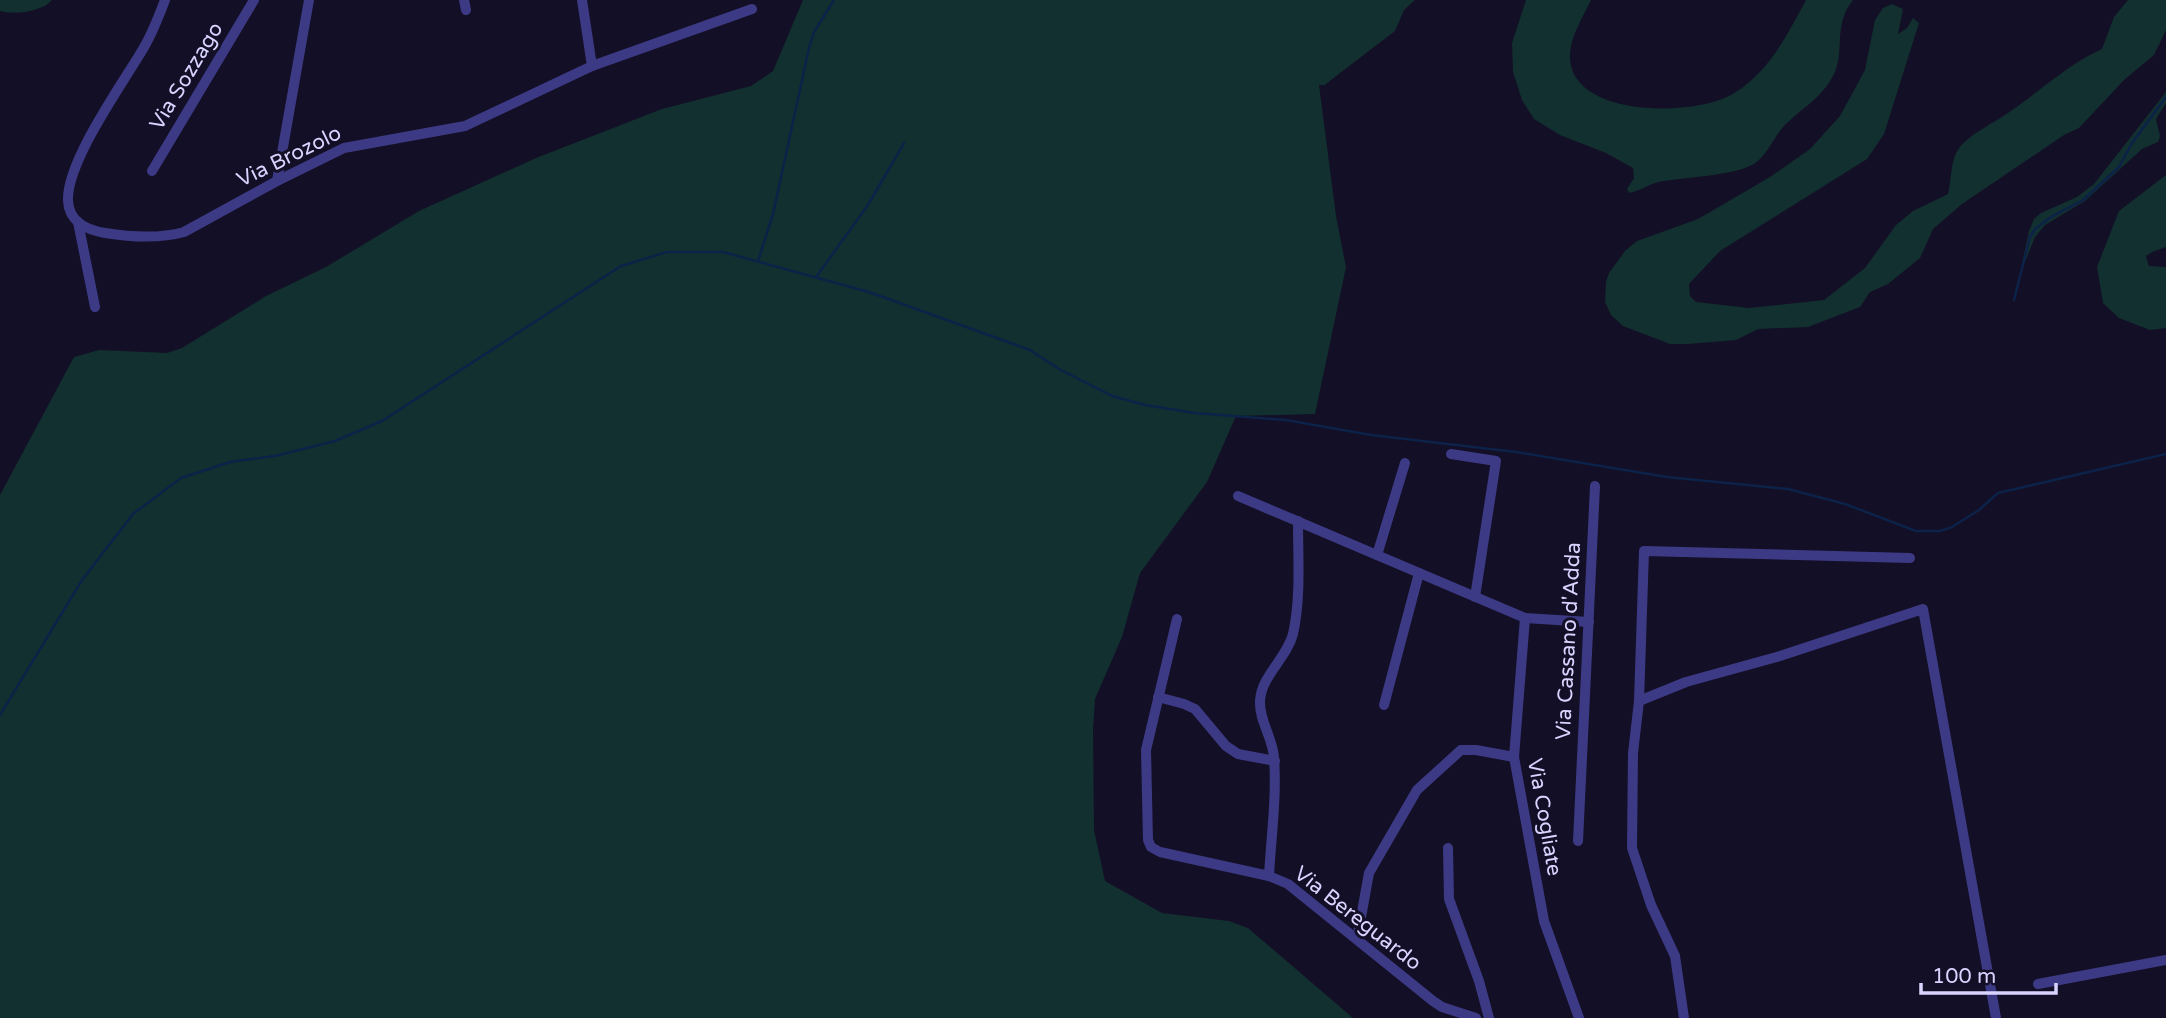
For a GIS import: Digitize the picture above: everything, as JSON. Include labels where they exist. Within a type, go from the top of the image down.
[{"type":"street","points":[[95,307],[78,222],[68,201],[73,174],[105,109],[145,47],[165,0]]},
{"type":"street","name":"Via Sozzago","points":[[152,171],[254,0]]},
{"type":"street","points":[[277,181],[309,0]]},
{"type":"street","points":[[582,0],[592,66]]},
{"type":"street","name":"Via Brozolo","points":[[78,222],[86,228],[109,233],[170,236],[184,232],[344,148],[465,126],[592,66],[752,9]]},
{"type":"street","points":[[1451,454],[1496,461],[1475,597]]},
{"type":"street","points":[[1377,555],[1405,463]]},
{"type":"street","name":"Via Cassano d'Adda","points":[[1578,841],[1595,486]]},
{"type":"street","points":[[1238,496],[1525,618],[1589,622]]},
{"type":"street","points":[[1269,876],[1275,761],[1261,713],[1260,700],[1263,688],[1288,647],[1294,631],[1298,522]]},
{"type":"street","points":[[1684,1018],[1675,956],[1651,905],[1632,848],[1633,753],[1639,701],[1644,551],[1910,558]]},
{"type":"street","points":[[1384,705],[1419,573]]},
{"type":"street","points":[[1639,701],[1686,682],[1780,656],[1923,609],[1996,1018]]},
{"type":"street","name":"Via Cogliate","points":[[1525,618],[1514,757],[1544,921],[1579,1018]]},
{"type":"street","name":"Via Bereguardo","points":[[1177,620],[1146,755],[1149,844],[1160,852],[1269,876],[1292,887],[1433,1002],[1476,1018]]},
{"type":"street","points":[[1158,697],[1195,709],[1228,747],[1238,754],[1275,761]]},
{"type":"street","points":[[1357,939],[1369,873],[1417,790],[1461,750],[1514,757]]},
{"type":"street","points":[[1448,848],[1450,900],[1479,981],[1489,1018]]},
{"type":"street","points":[[2039,984],[2166,960]]},
{"type":"green space","points":[[0,0],[52,0],[35,10],[13,13],[0,11]]},
{"type":"green space","points":[[803,0],[1415,0],[1404,10],[1395,31],[1325,85],[1319,85],[1336,216],[1346,267],[1315,414],[1236,416],[1207,482],[1140,573],[1122,637],[1095,699],[1093,729],[1094,830],[1105,881],[1162,913],[1229,921],[1248,928],[1353,1018],[0,1018],[0,495],[74,357],[99,350],[167,353],[182,348],[266,296],[326,267],[419,211],[536,158],[662,109],[751,86],[773,71]]},
{"type":"green space","points":[[1526,0],[1591,0],[1570,51],[1577,79],[1593,93],[1615,102],[1669,108],[1695,106],[1719,100],[1748,83],[1769,62],[1806,0],[1853,0],[1843,20],[1837,67],[1829,83],[1783,127],[1759,160],[1734,171],[1659,182],[1629,193],[1627,189],[1634,178],[1633,168],[1606,153],[1560,135],[1534,119],[1522,100],[1513,72],[1512,43]]},
{"type":"green space","points":[[2128,0],[2166,0],[2166,30],[2154,55],[2125,79],[2079,128],[2064,135],[1962,204],[1933,229],[1920,258],[1888,284],[1870,292],[1860,307],[1808,327],[1758,329],[1736,340],[1688,344],[1670,344],[1623,326],[1611,315],[1605,302],[1606,282],[1609,273],[1625,251],[1637,241],[1698,219],[1770,177],[1810,149],[1840,116],[1865,70],[1875,20],[1883,8],[1892,4],[1903,9],[1898,34],[1907,28],[1913,18],[1919,23],[1884,134],[1867,159],[1720,251],[1689,284],[1690,296],[1696,302],[1749,308],[1824,300],[1865,268],[1896,225],[1913,211],[1948,194],[1954,157],[1964,142],[2020,105],[2065,70],[2102,49],[2114,17]]},
{"type":"green space","points":[[2166,92],[2166,103],[2156,119],[2160,136],[2158,142],[2142,149],[2085,201],[2045,225],[2035,237],[2025,262],[2022,263],[2034,219],[2041,213],[2077,197],[2094,184]]},
{"type":"green space","points":[[2166,175],[2166,247],[2146,256],[2149,266],[2166,267],[2166,328],[2150,330],[2119,318],[2103,303],[2097,267],[2119,211]]},
{"type":"waterway","points":[[758,261],[773,214],[809,48],[814,32],[834,0]]},
{"type":"waterway","points":[[2014,300],[2030,237],[2035,229],[2083,200],[2119,167],[2132,143],[2166,97]]},
{"type":"waterway","points":[[816,277],[868,205],[904,143]]},
{"type":"waterway","points":[[0,715],[82,580],[133,514],[181,478],[230,462],[275,456],[335,441],[382,421],[621,266],[667,252],[723,252],[869,292],[1030,350],[1059,369],[1112,396],[1145,405],[1195,413],[1286,420],[1371,435],[1516,452],[1667,477],[1788,489],[1845,504],[1916,531],[1940,531],[1952,527],[1979,510],[1998,493],[2166,454]]}]
